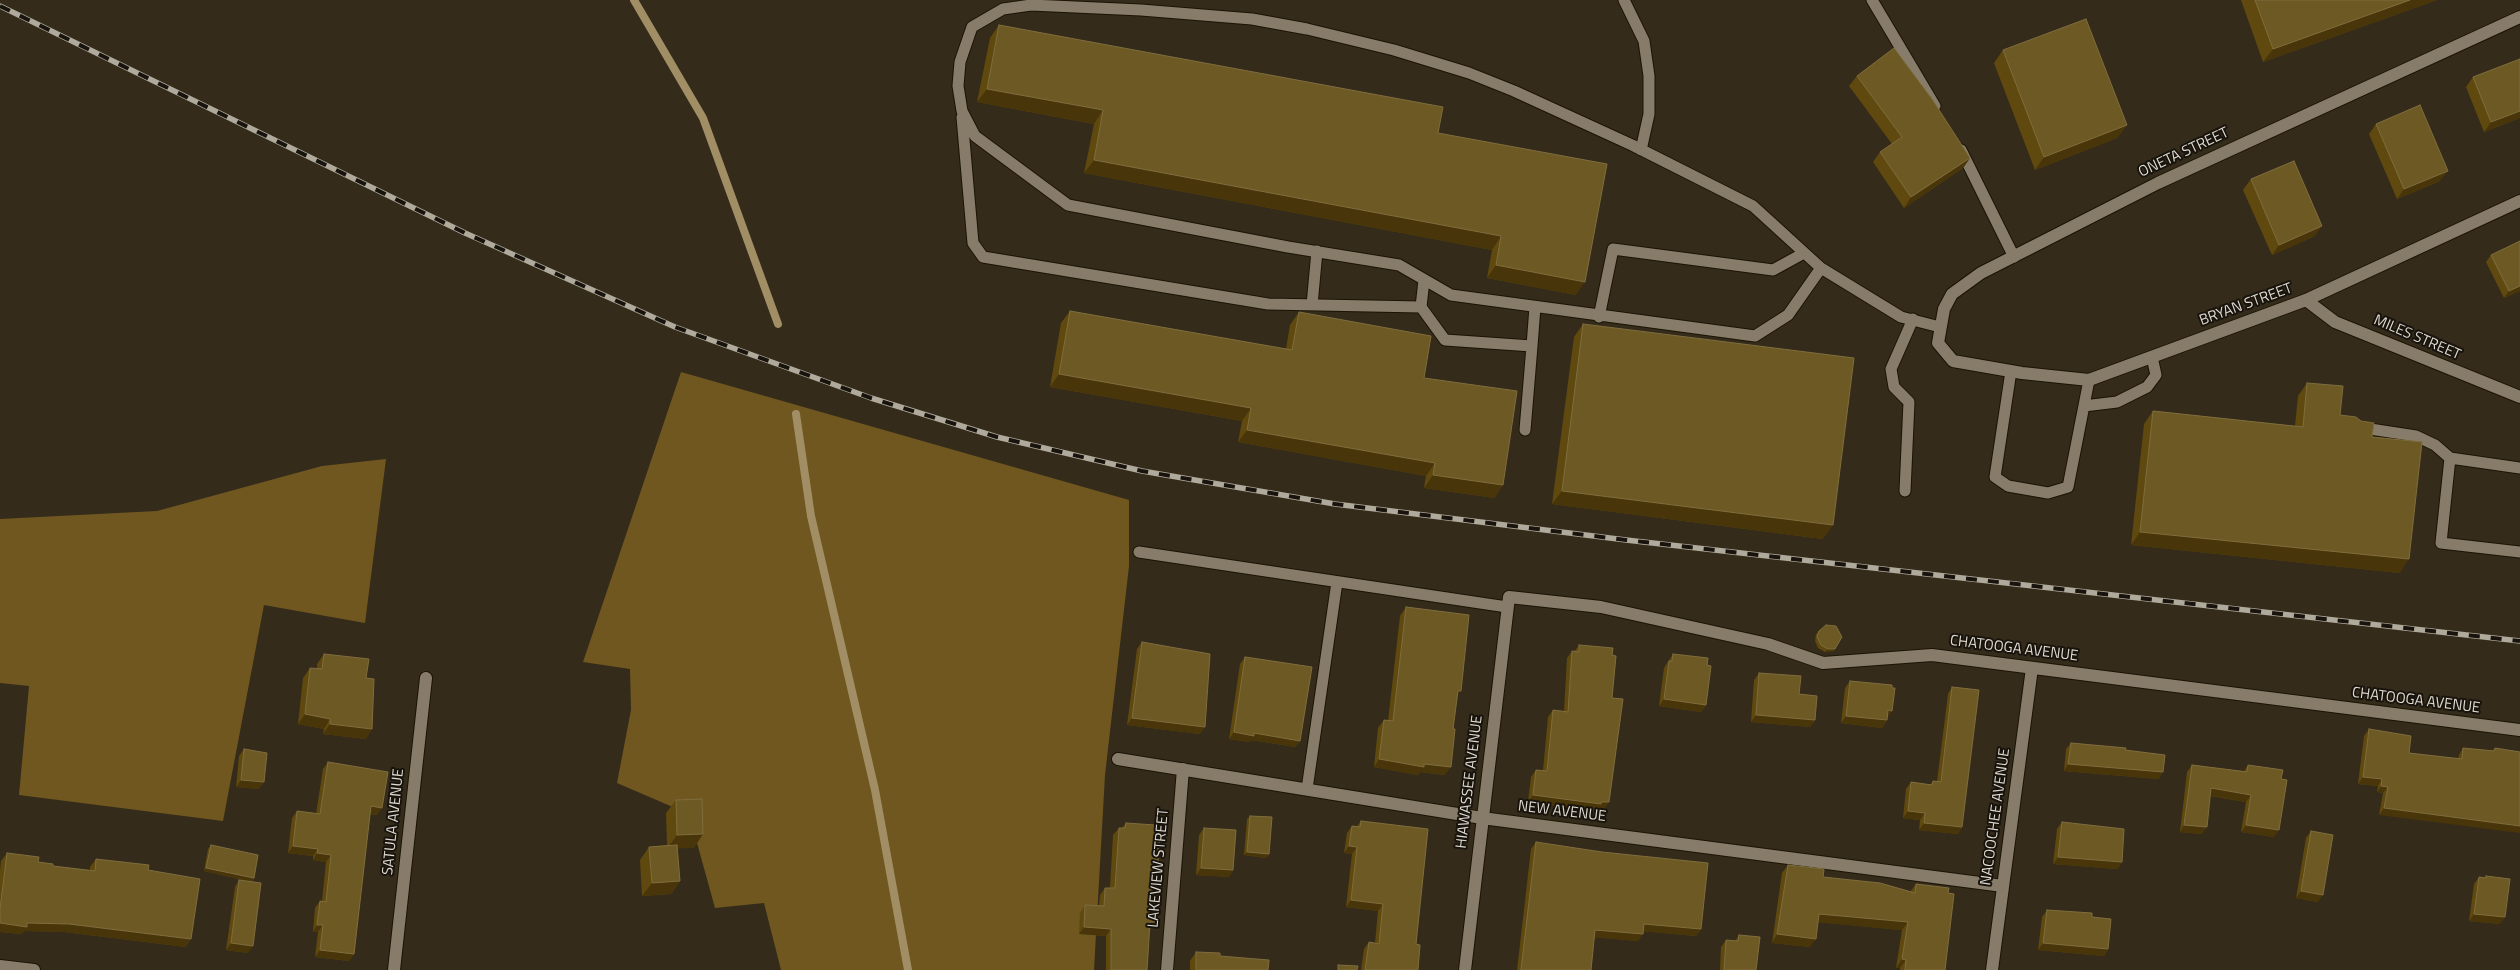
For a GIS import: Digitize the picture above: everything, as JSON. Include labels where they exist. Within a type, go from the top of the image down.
[{"type":"street","name":"ONETA STREET","points":[[1969,364],[1953,361],[1938,343],[1940,327],[1944,309],[1952,294],[1981,273],[2158,183],[2520,16]]},
{"type":"street","name":"BRYAN STREET","points":[[1969,364],[2089,380],[2306,300],[2520,201]]},
{"type":"street","name":"MILES STREET","points":[[2306,300],[2335,322],[2520,397]]},
{"type":"street","name":"CHATOOGA AVENUE","points":[[1508,602],[1601,607],[1768,644],[1823,663],[1932,655],[2520,730]]},
{"type":"street","name":"HIAWASSEE AVENUE","points":[[1465,970],[1508,602]]},
{"type":"street","name":"NACOOCHEE AVENUE","points":[[1992,970],[2032,668]]},
{"type":"street","name":"SATULA AVENUE","points":[[394,970],[426,678]]},
{"type":"street","name":"NEW AVENUE","points":[[1118,759],[1482,818],[2003,886]]},
{"type":"street","name":"LAKEVIEW STREET","points":[[1167,970],[1183,769]]},
{"type":"street","points":[[0,966],[34,970]]},
{"type":"lane","points":[[1624,0],[1644,42],[1649,76],[1649,114],[1641,150]]},
{"type":"lane","points":[[1872,0],[1942,118]]},
{"type":"lane","points":[[1421,308],[1268,304],[983,257],[973,243],[962,111],[958,86],[960,62],[972,27],[1003,9],[1030,5],[1074,6],[1252,19],[1348,38],[1468,73],[1514,91],[1641,150],[1753,206],[1821,268],[1901,317],[1940,327]]},
{"type":"lane","points":[[962,111],[975,136],[1068,205],[1399,265],[1451,295],[1599,317],[1755,336],[1788,315],[1821,268]]},
{"type":"lane","points":[[1957,143],[1972,168],[2014,257]]},
{"type":"lane","points":[[1599,317],[1613,249],[1773,270],[1804,252]]},
{"type":"lane","points":[[1312,305],[1317,251]]},
{"type":"lane","points":[[1424,280],[1421,308],[1445,340],[1532,346]]},
{"type":"lane","points":[[1525,430],[1535,307]]},
{"type":"lane","points":[[1905,491],[1909,402],[1894,387],[1891,369],[1913,319]]},
{"type":"lane","points":[[2084,406],[2118,402],[2147,387],[2156,374],[2152,357]]},
{"type":"lane","points":[[2011,371],[1995,477],[2008,486],[2048,493],[2068,487],[2089,380]]},
{"type":"lane","points":[[2353,426],[2416,436],[2436,445],[2450,458],[2520,468]]},
{"type":"lane","points":[[2450,458],[2441,543],[2520,552]]},
{"type":"lane","points":[[1139,552],[1338,582],[1508,602]]},
{"type":"lane","points":[[1307,789],[1338,582]]},
{"type":"shaded area","points":[[681,372],[1129,500],[1129,566],[1105,775],[1094,970],[781,970],[764,903],[715,908],[689,814],[617,783],[631,710],[630,669],[583,662]]},
{"type":"shaded area","points":[[386,459],[365,623],[264,605],[223,821],[19,795],[29,686],[0,683],[0,519],[157,511],[322,466]]},
{"type":"building","points":[[2255,0],[2410,0],[2273,49]]},
{"type":"building","points":[[2086,19],[2127,125],[2044,157],[2003,50]]},
{"type":"building","points":[[999,25],[1443,107],[1438,133],[1607,164],[1585,282],[1496,265],[1501,236],[1094,160],[1103,110],[987,89]]},
{"type":"building","points":[[1894,48],[1932,99],[1970,158],[1911,197],[1880,152],[1902,137],[1857,76]]},
{"type":"building","points":[[2520,59],[2520,111],[2491,122],[2473,77]]},
{"type":"building","points":[[2420,105],[2448,171],[2404,189],[2376,124]]},
{"type":"building","points":[[2294,161],[2322,226],[2279,245],[2251,179]]},
{"type":"building","points":[[2520,241],[2520,286],[2509,291],[2491,255]]},
{"type":"building","points":[[1070,311],[1292,350],[1299,312],[1431,336],[1424,378],[1517,391],[1503,485],[1433,475],[1435,463],[1247,430],[1251,408],[1059,374]]},
{"type":"building","points":[[1583,324],[1854,358],[1833,525],[1562,491]]},
{"type":"building","points":[[2307,383],[2343,386],[2340,415],[2356,417],[2361,421],[2374,423],[2372,437],[2422,442],[2409,559],[2140,532],[2153,411],[2303,427]]},
{"type":"building","points":[[1406,607],[1469,615],[1461,691],[1458,691],[1453,729],[1455,729],[1451,767],[1424,764],[1424,767],[1379,759],[1384,720],[1393,721]]},
{"type":"building","points":[[1826,625],[1836,626],[1842,637],[1835,649],[1828,649],[1821,645],[1817,637],[1819,631]]},
{"type":"building","points":[[1142,642],[1210,654],[1205,727],[1132,718]]},
{"type":"building","points":[[1579,645],[1613,648],[1612,655],[1616,656],[1612,698],[1623,699],[1609,802],[1601,802],[1601,804],[1533,795],[1536,770],[1547,771],[1553,710],[1568,712],[1572,651],[1579,652]]},
{"type":"building","points":[[324,654],[369,659],[366,678],[374,679],[372,729],[330,724],[330,719],[305,714],[310,668],[322,669]]},
{"type":"building","points":[[1673,654],[1708,658],[1707,665],[1711,666],[1706,705],[1664,699],[1669,661],[1672,661]]},
{"type":"building","points":[[1245,657],[1312,667],[1300,741],[1254,733],[1254,736],[1234,732]]},
{"type":"building","points":[[1759,673],[1801,676],[1799,694],[1817,696],[1815,720],[1756,715]]},
{"type":"building","points":[[1850,681],[1892,685],[1892,688],[1895,688],[1892,711],[1888,710],[1887,720],[1846,716]]},
{"type":"building","points":[[1952,687],[1979,690],[1962,827],[1924,823],[1925,813],[1908,811],[1911,782],[1932,785],[1933,781],[1941,782]]},
{"type":"building","points":[[2369,729],[2411,736],[2409,753],[2462,759],[2463,748],[2494,751],[2495,748],[2520,752],[2520,826],[2384,808],[2388,787],[2381,786],[2382,779],[2363,777]]},
{"type":"building","points":[[2071,743],[2126,748],[2125,750],[2165,755],[2163,772],[2068,764]]},
{"type":"building","points":[[244,749],[267,753],[264,782],[241,780]]},
{"type":"building","points":[[328,762],[388,772],[382,808],[371,806],[354,954],[320,950],[323,925],[317,925],[320,901],[326,902],[331,855],[317,853],[318,849],[293,846],[297,811],[320,814]]},
{"type":"building","points":[[2192,765],[2247,772],[2248,765],[2283,770],[2281,779],[2287,780],[2279,830],[2246,825],[2251,795],[2211,788],[2207,827],[2184,825]]},
{"type":"building","points":[[702,799],[703,834],[677,835],[676,800]]},
{"type":"building","points":[[1250,816],[1272,817],[1269,854],[1247,852]]},
{"type":"building","points":[[1361,821],[1428,829],[1416,944],[1420,945],[1418,970],[1365,970],[1369,942],[1379,944],[1383,904],[1351,900],[1357,847],[1349,846],[1352,826],[1360,827]]},
{"type":"building","points":[[2062,822],[2124,829],[2122,862],[2058,857]]},
{"type":"building","points":[[1126,823],[1155,825],[1154,831],[1160,832],[1156,922],[1150,922],[1147,970],[1111,970],[1111,929],[1084,927],[1085,905],[1104,906],[1105,888],[1115,888],[1119,828],[1125,828]]},
{"type":"building","points":[[1204,828],[1236,830],[1233,870],[1201,868]]},
{"type":"building","points":[[2311,831],[2333,835],[2323,895],[2301,891]]},
{"type":"building","points":[[1536,842],[1602,852],[1708,863],[1701,929],[1644,924],[1643,934],[1595,930],[1591,970],[1521,970]]},
{"type":"building","points":[[211,845],[258,855],[254,878],[206,868]]},
{"type":"building","points":[[677,845],[680,881],[652,883],[649,847]]},
{"type":"building","points":[[7,853],[39,857],[38,862],[53,864],[53,866],[95,871],[96,859],[149,865],[148,870],[200,879],[191,939],[69,924],[27,923],[27,927],[0,923]]},
{"type":"building","points":[[1788,865],[1824,869],[1823,877],[1880,883],[1915,893],[1916,884],[1949,888],[1948,893],[1954,894],[1945,970],[1905,970],[1906,960],[1902,959],[1908,922],[1819,914],[1816,939],[1777,934]]},
{"type":"building","points":[[2486,876],[2510,879],[2505,917],[2474,914],[2479,877],[2486,878]]},
{"type":"building","points":[[239,880],[261,883],[253,946],[231,943]]},
{"type":"building","points":[[2047,910],[2092,913],[2092,917],[2111,919],[2108,949],[2043,943]]},
{"type":"building","points":[[1739,935],[1760,937],[1756,970],[1724,970],[1726,940],[1738,941]]},
{"type":"building","points":[[1196,952],[1220,953],[1220,956],[1269,960],[1268,970],[1196,970]]},
{"type":"building","points":[[1338,965],[1358,966],[1357,970],[1338,970]]},
{"type":"waterway","points":[[634,0],[703,118],[778,324]]},
{"type":"waterway","points":[[796,414],[811,516],[875,790],[908,970]]},
{"type":"railway","points":[[0,6],[465,233],[675,327],[871,398],[997,437],[1142,471],[1335,504],[1626,540],[2520,641]]}]
